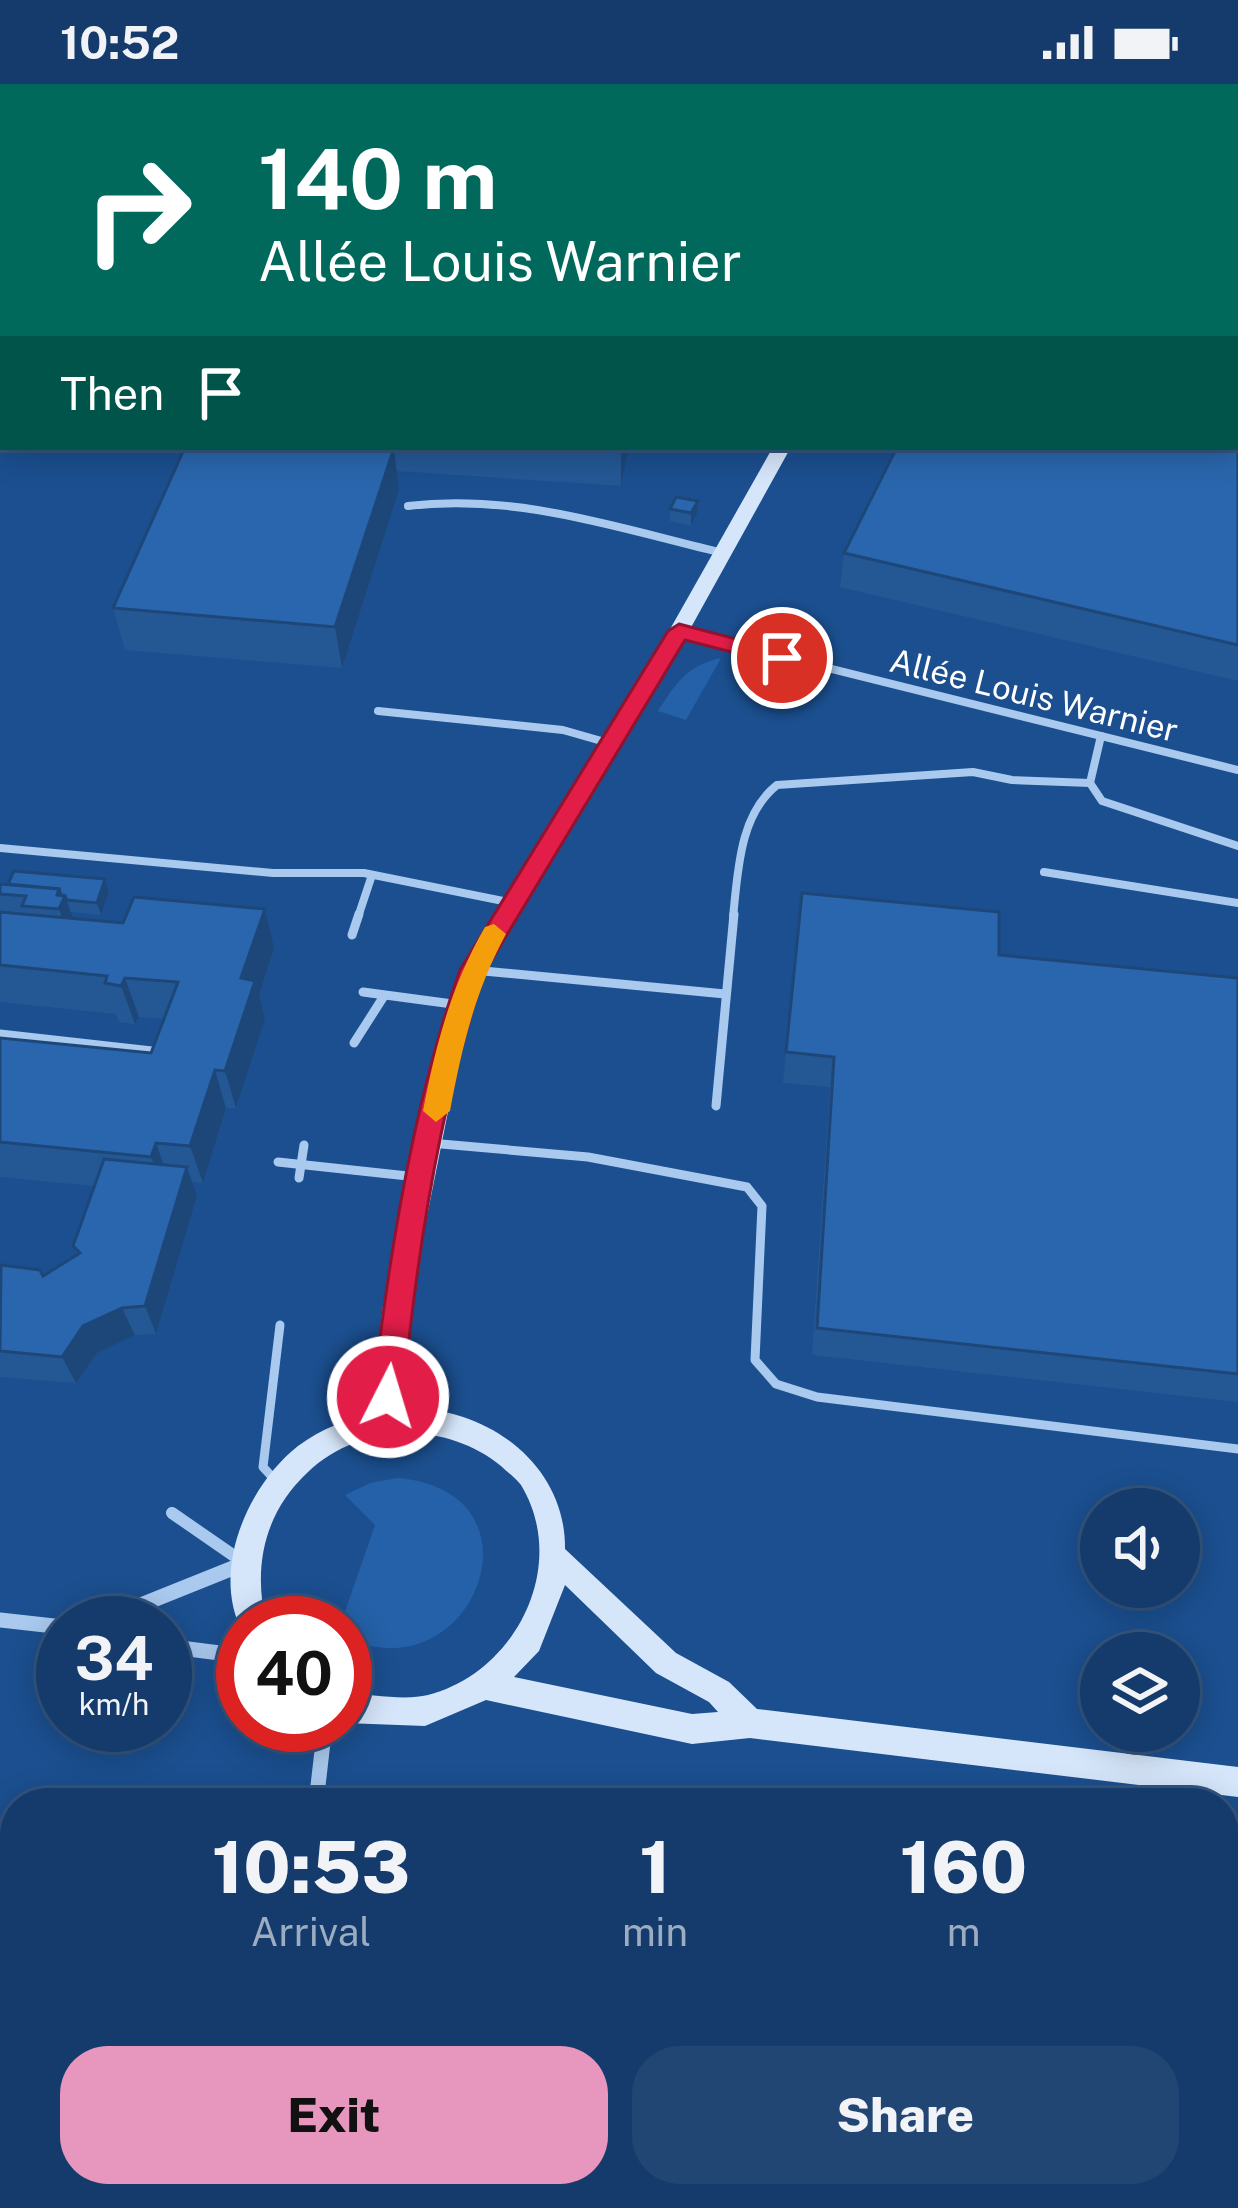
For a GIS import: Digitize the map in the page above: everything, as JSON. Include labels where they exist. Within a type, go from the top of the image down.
[{"type":"street","points":[[390,1420],[387,1390],[398,1302],[460,1005],[473,970],[679,631],[780,450]]},
{"type":"street","points":[[244,1596],[244,1563],[255,1521],[278,1483],[309,1453],[348,1431],[390,1420],[432,1420],[472,1431],[507,1452],[534,1481],[551,1518],[557,1559],[552,1594],[538,1629],[516,1660],[486,1686],[435,1709],[372,1714]]},
{"type":"street","points":[[557,1559],[666,1663],[719,1692],[750,1723]]},
{"type":"street","points":[[163,1596],[244,1563]]},
{"type":"street","points":[[0,1620],[36,1624]]},
{"type":"street","points":[[486,1686],[692,1729],[750,1723],[1238,1782]]},
{"type":"street","points":[[318,1788],[322,1752]]},
{"type":"lane","points":[[407,506],[439,500],[556,512],[723,553]]},
{"type":"lane","name":"Allée Louis Warnier","points":[[679,631],[1238,770]]},
{"type":"lane","points":[[378,711],[562,730],[612,744]]},
{"type":"lane","points":[[1101,736],[1090,783],[1102,801],[1238,846]]},
{"type":"lane","points":[[716,1106],[739,856],[759,799],[777,785],[974,772],[1012,780],[1090,783]]},
{"type":"lane","points":[[0,848],[273,873],[313,869],[433,880],[513,903]]},
{"type":"lane","points":[[1044,872],[1238,903]]},
{"type":"lane","points":[[352,935],[372,875]]},
{"type":"lane","points":[[473,970],[725,994]]},
{"type":"lane","points":[[363,992],[460,1005]]},
{"type":"lane","points":[[354,1043],[384,995]]},
{"type":"lane","points":[[0,1034],[152,1051]]},
{"type":"lane","points":[[430,1142],[588,1157],[747,1187],[762,1206],[755,1360],[776,1384],[817,1397],[1238,1449]]},
{"type":"lane","points":[[298,1178],[304,1145]]},
{"type":"lane","points":[[278,1162],[423,1178]]},
{"type":"lane","points":[[278,1483],[263,1467],[280,1325]]},
{"type":"lane","points":[[172,1513],[244,1563]]},
{"type":"shaded area","points":[[721,658],[686,720],[658,711],[684,677]]},
{"type":"shaded area","points":[[397,1478],[445,1491],[473,1516],[483,1550],[478,1585],[459,1617],[429,1640],[390,1648],[372,1644],[372,1596],[350,1596],[375,1525],[345,1495],[370,1483]]},
{"type":"building","points":[[184,450],[393,450],[335,627],[113,608]]},
{"type":"building","points":[[896,450],[1238,450],[1238,645],[844,553]]},
{"type":"building","points":[[676,497],[698,501],[691,513],[670,509]]},
{"type":"building","points":[[14,871],[105,879],[97,903],[67,900],[59,889],[8,884]]},
{"type":"building","points":[[0,884],[59,889],[57,895],[65,896],[59,909],[22,906],[26,896],[0,894]]},
{"type":"building","points":[[802,893],[999,912],[999,955],[1238,978],[1238,1374],[817,1328],[834,1057],[786,1052]]},
{"type":"building","points":[[134,897],[265,909],[241,978],[255,981],[225,1071],[215,1070],[190,1146],[156,1143],[151,1157],[0,1142],[0,1038],[151,1053],[178,982],[125,978],[121,986],[105,983],[107,976],[0,965],[0,912],[123,923]]},
{"type":"building","points":[[104,1159],[187,1167],[145,1306],[122,1308],[83,1326],[62,1357],[0,1351],[1,1265],[40,1270],[43,1276],[80,1253],[73,1246]]},
{"type":"slow traffic","points":[[436,1111],[452,1028],[473,970],[494,934]]},
{"type":"route","points":[[388,1397],[398,1302],[452,1028],[473,970],[679,631],[782,658]]}]
